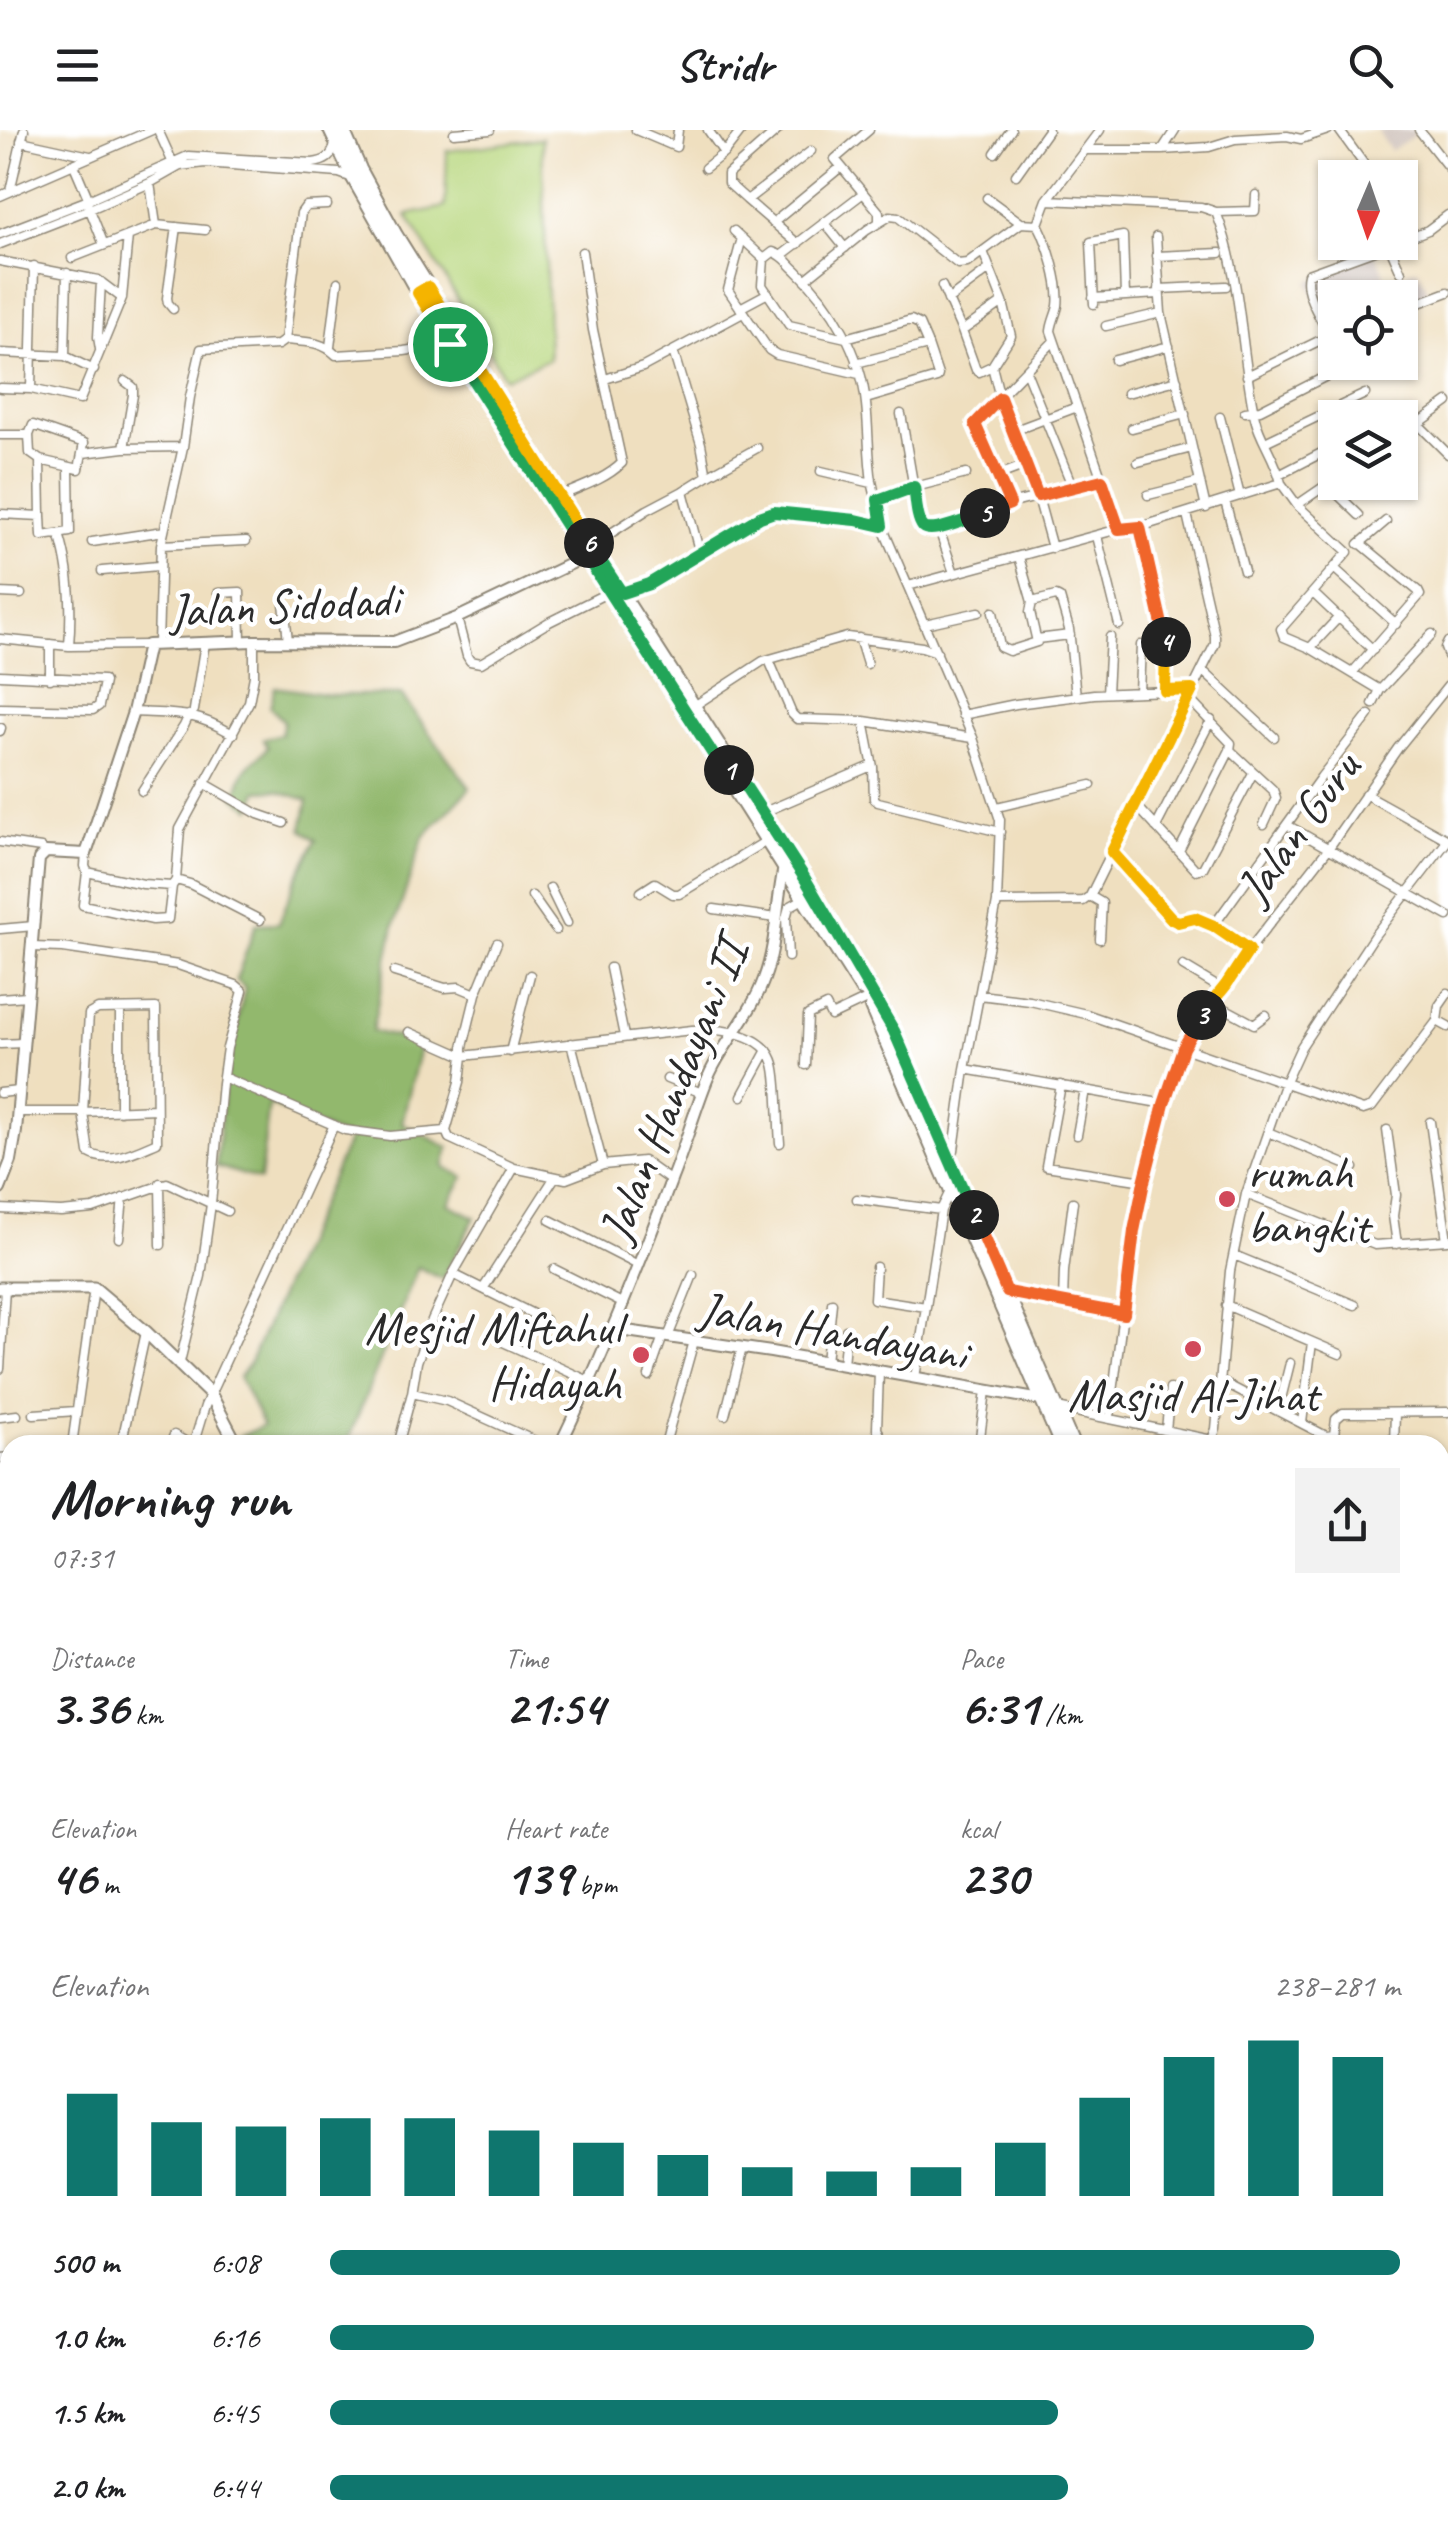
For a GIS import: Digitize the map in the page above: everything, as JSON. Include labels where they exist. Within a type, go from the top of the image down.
[{"type":"main road","points":[[336,134],[353,178],[560,496],[589,551]]},
{"type":"main road","points":[[336,134],[378,204],[450,344],[729,770],[762,813],[894,1031],[1069,1435]]},
{"type":"main road","points":[[616,593],[694,706],[768,840],[867,999],[1056,1435]]},
{"type":"main road","points":[[3,1288],[94,1288],[211,1396],[231,1435]]},
{"type":"street","points":[[10,192],[24,130]]},
{"type":"street","points":[[0,196],[74,166],[134,133],[155,130],[172,162]]},
{"type":"street","points":[[454,133],[488,130]]},
{"type":"street","points":[[639,131],[676,147],[678,130]]},
{"type":"street","points":[[708,130],[724,152]]},
{"type":"street","points":[[704,168],[742,130]]},
{"type":"street","points":[[778,130],[728,174],[728,183],[798,244]]},
{"type":"street","points":[[869,130],[835,158],[879,212],[879,222]]},
{"type":"street","points":[[995,153],[1012,130]]},
{"type":"street","points":[[1016,175],[1048,130]]},
{"type":"street","points":[[1099,130],[1047,200],[1038,224],[1047,245],[1057,292],[1058,306],[1052,324],[1054,341],[1119,529]]},
{"type":"street","points":[[1162,150],[1174,130]]},
{"type":"street","points":[[1085,150],[1199,148],[1235,139],[1302,139],[1328,130]]},
{"type":"street","points":[[1338,130],[1360,160]]},
{"type":"street","points":[[1419,130],[1448,168]]},
{"type":"street","points":[[0,244],[172,162],[194,155],[322,162],[330,157],[336,134]]},
{"type":"street","points":[[21,142],[90,156]]},
{"type":"street","points":[[747,200],[811,150]]},
{"type":"street","points":[[0,234],[150,183],[180,166],[204,163],[340,173],[353,178]]},
{"type":"street","points":[[74,166],[104,245]]},
{"type":"street","points":[[773,223],[841,167]]},
{"type":"street","points":[[150,183],[156,225]]},
{"type":"street","points":[[782,255],[862,194]]},
{"type":"street","points":[[1047,200],[1251,212],[1257,207],[1256,194]]},
{"type":"street","points":[[987,198],[1021,223],[1038,224]]},
{"type":"street","points":[[0,639],[69,646],[153,645],[160,545],[201,349],[278,346],[285,340],[302,209],[327,205]]},
{"type":"street","points":[[1216,212],[1240,304],[1250,412],[1280,479],[1297,504],[1348,552]]},
{"type":"street","points":[[1418,233],[1448,215]]},
{"type":"street","points":[[806,279],[879,222],[895,216],[958,264],[967,263],[1021,223]]},
{"type":"street","points":[[824,222],[845,248]]},
{"type":"street","points":[[72,258],[156,225],[205,230]]},
{"type":"street","points":[[173,309],[167,298],[177,226]]},
{"type":"street","points":[[764,259],[738,234],[728,290],[774,354],[859,374]]},
{"type":"street","points":[[0,388],[31,389],[79,401],[122,298],[128,236]]},
{"type":"street","points":[[1126,296],[1123,236],[1090,242],[1093,301],[1226,286]]},
{"type":"street","points":[[1156,238],[1161,313],[1206,508]]},
{"type":"street","points":[[560,496],[597,480],[622,463],[593,330],[582,252]]},
{"type":"street","points":[[866,399],[936,378],[919,324],[911,320],[846,338],[789,325],[762,285],[764,259],[773,252],[782,255],[806,279],[843,328],[846,338],[856,363],[866,399],[872,483],[882,526],[973,738],[997,807],[997,902],[965,1068],[954,1150],[949,1155]]},
{"type":"street","points":[[942,286],[976,370],[992,366],[1011,336],[984,254]]},
{"type":"street","points":[[1158,256],[1220,254]]},
{"type":"street","points":[[1318,309],[1307,289],[1308,274],[1345,260]]},
{"type":"street","points":[[1400,260],[1402,272]]},
{"type":"street","points":[[0,261],[101,282],[122,298]]},
{"type":"street","points":[[31,389],[34,266]]},
{"type":"street","points":[[948,300],[988,270]]},
{"type":"street","points":[[65,356],[66,273]]},
{"type":"street","points":[[100,354],[101,282]]},
{"type":"street","points":[[330,347],[338,282]]},
{"type":"street","points":[[1418,303],[1448,292]]},
{"type":"street","points":[[604,380],[643,368],[768,293]]},
{"type":"street","points":[[962,332],[1002,302]]},
{"type":"street","points":[[1106,326],[1161,313]]},
{"type":"street","points":[[98,327],[109,332]]},
{"type":"street","points":[[285,340],[317,342],[330,347],[336,356],[450,344]]},
{"type":"street","points":[[1010,504],[975,424],[1054,341]]},
{"type":"street","points":[[1248,376],[1318,341]]},
{"type":"street","points":[[856,363],[928,345]]},
{"type":"street","points":[[1115,360],[1169,346]]},
{"type":"street","points":[[673,352],[707,476]]},
{"type":"street","points":[[0,354],[65,356],[94,370]]},
{"type":"street","points":[[992,366],[1052,548]]},
{"type":"street","points":[[1026,371],[1073,488]]},
{"type":"street","points":[[1250,412],[1318,379]]},
{"type":"street","points":[[1127,393],[1177,380]]},
{"type":"street","points":[[124,448],[133,395],[132,387],[125,381]]},
{"type":"street","points":[[1266,442],[1365,394]]},
{"type":"street","points":[[1014,430],[1078,407]]},
{"type":"street","points":[[1446,407],[1419,425],[1448,454]]},
{"type":"street","points":[[901,414],[924,528],[931,530],[1102,480]]},
{"type":"street","points":[[1132,428],[1185,414]]},
{"type":"street","points":[[1220,417],[1240,496]]},
{"type":"street","points":[[32,425],[84,443],[81,468],[40,460],[30,453],[29,435],[32,425]]},
{"type":"street","points":[[0,435],[29,435]]},
{"type":"street","points":[[83,454],[124,448],[183,447]]},
{"type":"street","points":[[589,551],[647,510],[757,448]]},
{"type":"street","points":[[1138,462],[1192,448]]},
{"type":"street","points":[[908,586],[1206,508],[1280,479],[1318,456]]},
{"type":"street","points":[[40,460],[42,536],[70,530],[69,468]]},
{"type":"street","points":[[999,475],[1026,465]]},
{"type":"street","points":[[821,471],[872,483]]},
{"type":"street","points":[[878,500],[966,474]]},
{"type":"street","points":[[1148,495],[1200,482]]},
{"type":"street","points":[[1297,504],[1318,490]]},
{"type":"street","points":[[684,491],[700,554]]},
{"type":"street","points":[[1347,500],[1359,515]]},
{"type":"street","points":[[1225,501],[1244,571]]},
{"type":"street","points":[[457,618],[467,656],[470,661],[481,663],[549,622],[616,593],[649,584],[774,512],[882,526]]},
{"type":"street","points":[[0,514],[41,516]]},
{"type":"street","points":[[997,902],[1082,901],[1090,896],[1215,644],[1187,514]]},
{"type":"street","points":[[1380,690],[1310,648],[1284,638],[1282,628],[1348,552],[1386,522]]},
{"type":"street","points":[[1140,527],[1165,638],[1165,691]]},
{"type":"street","points":[[92,542],[164,531]]},
{"type":"street","points":[[59,534],[70,590],[69,646]]},
{"type":"street","points":[[1097,536],[1119,624]]},
{"type":"street","points":[[942,538],[954,573]]},
{"type":"street","points":[[160,545],[246,541]]},
{"type":"street","points":[[1352,673],[1420,595],[1360,543]]},
{"type":"street","name":"Jalan Sidodadi","points":[[86,854],[153,645],[248,641],[384,644],[457,618],[589,551]]},
{"type":"street","points":[[993,612],[1000,648],[1009,651],[1034,645],[1037,639],[1030,612],[1032,602],[1018,557]]},
{"type":"street","points":[[102,571],[158,566]]},
{"type":"street","points":[[1334,568],[1396,624]]},
{"type":"street","points":[[0,842],[42,848],[46,852],[86,854],[82,905],[168,920],[180,829],[249,702],[254,676],[240,592],[218,593]]},
{"type":"street","points":[[0,593],[22,594]]},
{"type":"street","points":[[1314,593],[1373,650]]},
{"type":"street","points":[[1032,602],[1060,598],[1070,635],[1076,696]]},
{"type":"street","points":[[284,603],[288,642]]},
{"type":"street","points":[[925,624],[978,612]]},
{"type":"street","points":[[1310,648],[1339,618]]},
{"type":"street","points":[[1372,704],[1380,690],[1432,634]]},
{"type":"street","points":[[1037,639],[1070,635]]},
{"type":"street","points":[[694,706],[769,660],[846,637],[937,652]]},
{"type":"street","points":[[1107,693],[1110,637]]},
{"type":"street","points":[[859,638],[867,664]]},
{"type":"street","points":[[1448,642],[1448,656]]},
{"type":"street","points":[[142,792],[191,712],[205,643]]},
{"type":"street","points":[[50,644],[50,679]]},
{"type":"street","points":[[1139,692],[1141,645]]},
{"type":"street","points":[[769,660],[797,719],[864,721],[973,738]]},
{"type":"street","points":[[1202,670],[1274,737]]},
{"type":"street","points":[[0,675],[102,680],[99,706],[94,710],[0,708]]},
{"type":"street","name":"Jalan Guru","points":[[1110,1417],[1134,1231],[1164,1104],[1183,1048],[1249,950],[1448,686]]},
{"type":"street","points":[[962,715],[1107,693],[1190,694],[1231,743],[1179,851]]},
{"type":"street","points":[[133,712],[191,712],[233,734]]},
{"type":"street","points":[[1214,926],[1369,715]]},
{"type":"street","points":[[1156,827],[1212,720]]},
{"type":"street","points":[[864,721],[873,767],[874,799],[1000,832]]},
{"type":"street","points":[[1230,750],[1275,794],[1264,824]]},
{"type":"street","points":[[762,813],[873,767]]},
{"type":"street","points":[[1136,805],[1196,870],[1203,868],[1253,773]]},
{"type":"street","points":[[204,783],[258,814],[284,823]]},
{"type":"street","points":[[997,807],[1091,785]]},
{"type":"street","points":[[1214,1435],[1226,1304],[1246,1194],[1285,1082],[1300,1047],[1374,936],[1448,840],[1365,794]]},
{"type":"street","points":[[1287,826],[1448,916]]},
{"type":"street","points":[[641,892],[654,883],[678,894],[768,840]]},
{"type":"street","points":[[1,1182],[14,1150],[39,859],[46,852]]},
{"type":"street","points":[[1112,852],[1172,919],[1178,922],[1195,918],[1249,950]]},
{"type":"street","name":"Jalan Handayani II","points":[[565,1435],[614,1329],[716,1060],[764,980],[784,866]]},
{"type":"street","points":[[87,872],[143,884],[174,883],[260,920]]},
{"type":"street","points":[[550,888],[567,922]]},
{"type":"street","points":[[532,896],[556,930]]},
{"type":"street","points":[[1090,896],[1102,903],[1100,939]]},
{"type":"street","points":[[788,958],[786,918],[789,908],[804,898]]},
{"type":"street","points":[[714,909],[776,918]]},
{"type":"street","points":[[0,929],[34,926]]},
{"type":"street","points":[[497,942],[476,994],[463,1047],[460,1082],[446,1131],[449,1138],[514,1168],[555,1177],[566,1179],[603,1165],[642,1161],[671,1181]]},
{"type":"street","points":[[32,946],[178,965],[243,991],[222,1077],[212,1204],[195,1306],[179,1366]]},
{"type":"street","points":[[1183,966],[1222,990]]},
{"type":"street","points":[[610,968],[624,1036]]},
{"type":"street","points":[[394,972],[476,994]]},
{"type":"street","points":[[510,1052],[530,974]]},
{"type":"street","points":[[979,995],[1030,1001],[1086,1014],[1368,1110],[1437,1021],[1439,1006],[1448,993]]},
{"type":"street","points":[[0,998],[27,996]]},
{"type":"street","points":[[806,1065],[808,1015],[826,1006],[831,1016],[867,999]]},
{"type":"street","points":[[1213,1002],[1254,1024],[1266,1015]]},
{"type":"street","points":[[156,1008],[156,1109],[157,1142],[112,1158],[88,1153],[83,1112],[89,1014],[98,1009],[156,1008]]},
{"type":"street","points":[[120,1010],[120,1111]]},
{"type":"street","points":[[1437,1021],[1448,1027]]},
{"type":"street","points":[[409,1032],[464,1056],[624,1036],[715,1028],[736,1032],[767,1050],[774,1064],[780,1142]]},
{"type":"street","points":[[0,1044],[23,1042]]},
{"type":"street","points":[[571,1044],[603,1165]]},
{"type":"street","points":[[742,1096],[767,1050]]},
{"type":"street","points":[[965,1068],[1164,1104]]},
{"type":"street","points":[[222,1077],[356,1132],[390,1136],[446,1131]]},
{"type":"street","points":[[667,1079],[702,1093]]},
{"type":"street","points":[[1061,1086],[1046,1166],[1144,1182]]},
{"type":"street","points":[[1077,1135],[1086,1090]]},
{"type":"street","points":[[0,1093],[18,1091]]},
{"type":"street","points":[[18,1112],[156,1109]]},
{"type":"street","points":[[1246,1194],[1375,1245],[1448,1240],[1430,1122]]},
{"type":"street","points":[[196,1435],[334,1126]]},
{"type":"street","points":[[1387,1130],[1396,1195],[1393,1216],[1397,1244]]},
{"type":"street","points":[[1268,1132],[1354,1168]]},
{"type":"street","points":[[0,1152],[14,1150]]},
{"type":"street","points":[[401,1435],[417,1362],[432,1320],[453,1274],[514,1168]]},
{"type":"street","points":[[483,1290],[555,1177]]},
{"type":"street","points":[[0,1209],[60,1212],[93,1208],[170,1183],[227,1211]]},
{"type":"street","points":[[160,1184],[160,1245]]},
{"type":"street","points":[[914,1378],[942,1210],[951,1189]]},
{"type":"street","points":[[119,1238],[124,1198]]},
{"type":"street","points":[[857,1199],[942,1210]]},
{"type":"street","points":[[1063,1303],[1073,1202]]},
{"type":"street","points":[[550,1220],[638,1265]]},
{"type":"street","points":[[1234,1254],[1355,1305]]},
{"type":"street","points":[[876,1267],[874,1299],[926,1307]]},
{"type":"street","points":[[554,1268],[624,1304]]},
{"type":"street","points":[[453,1274],[545,1320]]},
{"type":"street","points":[[649,1376],[693,1274]]},
{"type":"street","points":[[0,1369],[3,1288]]},
{"type":"street","points":[[73,1435],[94,1288]]},
{"type":"street","points":[[1007,1292],[1124,1314]]},
{"type":"street","points":[[826,1362],[832,1303]]},
{"type":"street","points":[[1226,1304],[1340,1354]]},
{"type":"street","name":"Jalan Handayani","points":[[614,1329],[1041,1400]]},
{"type":"street","points":[[844,1365],[846,1330]]},
{"type":"street","points":[[123,1435],[146,1332]]},
{"type":"street","points":[[501,1341],[591,1382]]},
{"type":"street","points":[[669,1435],[694,1341]]},
{"type":"street","points":[[1302,1423],[1312,1342]]},
{"type":"street","points":[[725,1415],[742,1348]]},
{"type":"street","points":[[1278,1411],[1290,1363]]},
{"type":"street","points":[[879,1372],[877,1429],[881,1435]]},
{"type":"street","points":[[1220,1381],[1328,1435]]},
{"type":"street","points":[[1166,1430],[1170,1389]]},
{"type":"street","points":[[980,1435],[986,1391]]},
{"type":"street","points":[[412,1393],[460,1406],[522,1435]]},
{"type":"street","points":[[1057,1408],[1189,1435]]},
{"type":"street","points":[[34,1414],[76,1411]]},
{"type":"street","points":[[1334,1435],[1336,1419],[1342,1413],[1448,1412]]},
{"type":"street","points":[[1395,1435],[1396,1413]]},
{"type":"street","points":[[0,1416],[16,1416]]},
{"type":"shaded area","points":[[1377,130],[1413,130],[1416,134],[1391,151]]},
{"type":"shaded area","points":[[1360,260],[1378,260],[1387,280],[1318,280],[1318,304],[1308,282]]},
{"type":"shaded area","points":[[1417,268],[1430,294],[1418,298],[1418,280],[1389,280]]},
{"type":"green space","points":[[542,138],[549,359],[505,378],[407,215],[445,207],[447,151]]},
{"type":"green space","points":[[275,687],[330,695],[401,695],[470,788],[423,838],[394,926],[372,1031],[421,1043],[402,1123],[449,1148],[444,1167],[464,1177],[448,1204],[475,1217],[442,1279],[418,1267],[350,1435],[243,1435],[263,1426],[239,1377],[250,1362],[349,1139],[269,1104],[260,1180],[216,1166],[224,1085],[245,988],[236,980],[256,924],[279,923],[316,840],[302,829],[308,800],[275,790],[258,791],[252,808],[234,797],[246,769],[268,747],[263,739],[281,734],[284,721],[270,707]]},
{"type":"place","name":"rumah bangkit","points":[[1227,1199]]},
{"type":"place","name":"Masjid Al-Jihat","points":[[1193,1349]]},
{"type":"place","name":"Mesjid Miftahul Hidayah","points":[[641,1355]]},
{"type":"route","points":[[428,287],[622,593],[649,584],[774,512],[882,526],[878,500],[914,487],[920,523],[931,530],[1010,504],[975,424],[1000,398],[1038,496],[1102,480],[1119,529],[1140,527],[1165,638],[1165,691],[1192,690],[1112,852],[1172,919],[1184,922],[1195,918],[1249,950],[1186,1039],[1144,1182],[1124,1314],[1007,1292],[894,1031],[850,953],[745,784],[733,767],[725,773],[450,344],[418,293],[428,287]]}]
